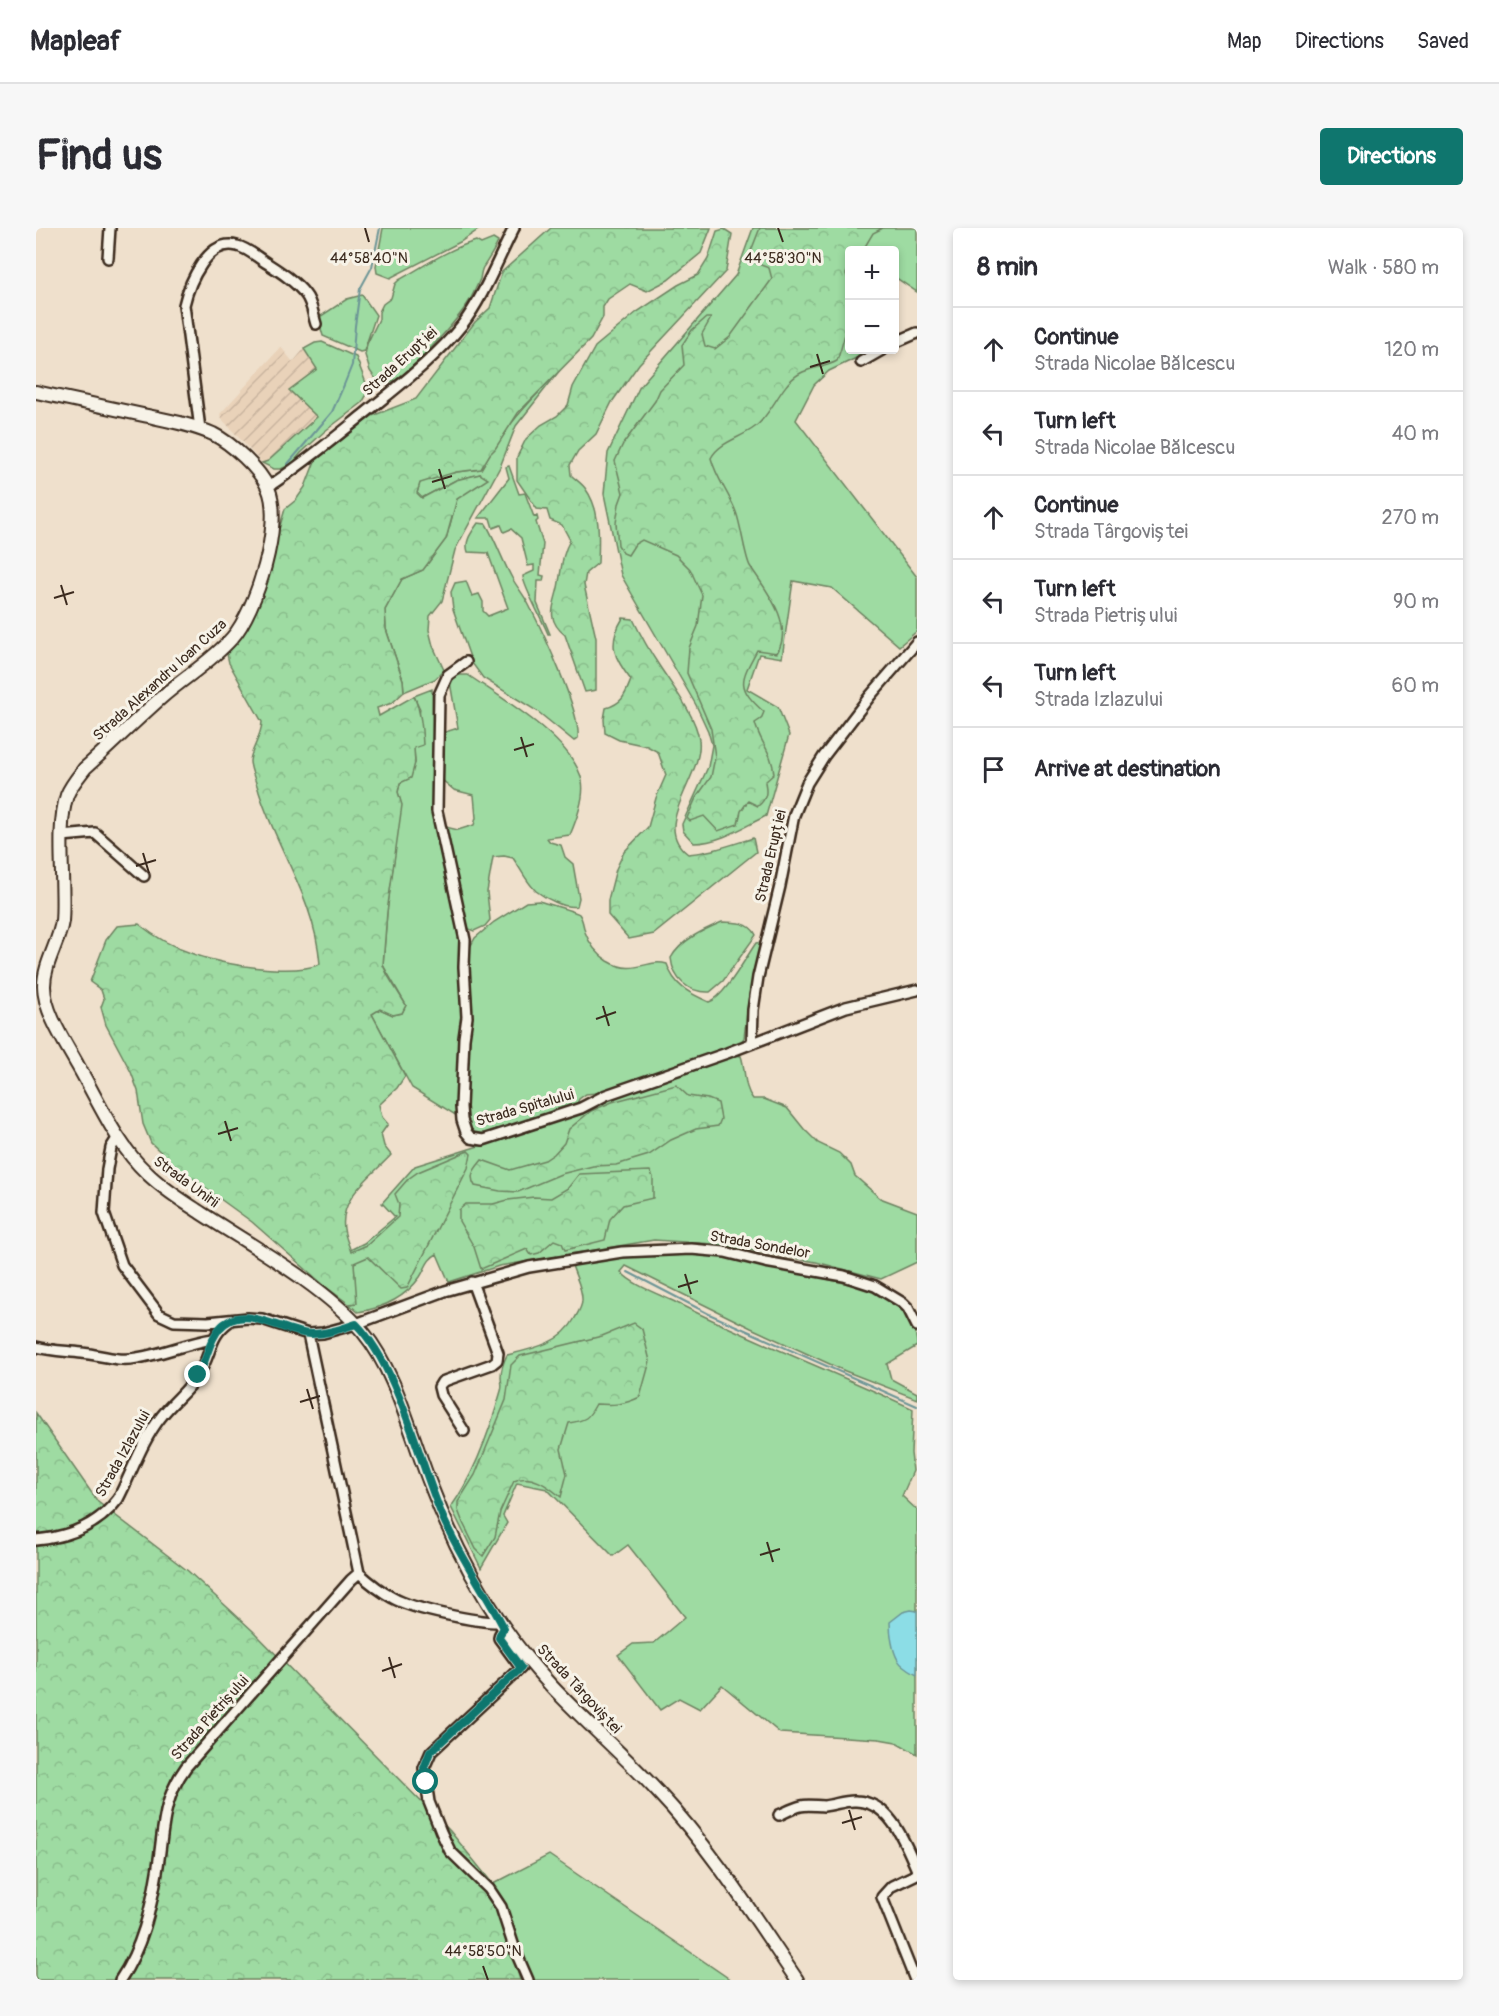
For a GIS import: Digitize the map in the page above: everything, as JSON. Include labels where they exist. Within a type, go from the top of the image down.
[{"type":"main road","points":[[36,392],[200,429],[222,439],[236,449],[262,477],[268,488]]},
{"type":"main road","name":"Strada Alexandru Ioan Cuza","points":[[40,982],[61,931],[62,836],[67,795],[76,779],[161,698],[222,648],[241,627],[250,610],[263,572],[269,542],[272,512],[268,488]]},
{"type":"main road","name":"Strada Unirii","points":[[40,982],[63,1037],[118,1137],[134,1159],[156,1182],[290,1271],[356,1324]]},
{"type":"main road","name":"Strada Târgoviștei","points":[[356,1324],[364,1332],[382,1362],[454,1541],[525,1664],[644,1777],[673,1809],[729,1879],[797,1980]]},
{"type":"street","points":[[108,258],[110,228]]},
{"type":"street","name":"Strada Erupției","points":[[268,488],[379,402],[437,352],[463,325],[514,228]]},
{"type":"street","points":[[200,429],[184,305],[189,286],[211,253],[220,247],[239,246],[282,273],[305,293],[316,324]]},
{"type":"street","points":[[899,341],[917,333]]},
{"type":"street","points":[[861,362],[875,354]]},
{"type":"street","name":"Strada Erupției","points":[[752,1042],[753,1010],[758,977],[780,886],[794,814],[807,783],[824,756],[870,696],[917,642]]},
{"type":"street","name":"Strada Spitalului","points":[[466,662],[448,675],[439,695],[437,811],[465,940],[467,1017],[460,1107],[466,1132],[471,1138],[477,1140],[499,1135],[581,1108],[606,1095],[846,1007],[917,990]]},
{"type":"street","points":[[62,836],[95,833],[144,876]]},
{"type":"street","points":[[118,1137],[111,1148],[107,1169],[104,1213],[122,1265],[159,1314],[186,1323],[238,1318],[262,1319],[308,1334],[337,1330],[356,1324]]},
{"type":"street","name":"Strada Sondelor","points":[[356,1324],[472,1282],[535,1266],[622,1252],[691,1249],[714,1251],[844,1276],[876,1286],[903,1303],[917,1326]]},
{"type":"street","points":[[464,1431],[441,1395],[439,1387],[442,1382],[492,1364],[497,1360],[498,1353],[472,1282]]},
{"type":"street","name":"Strada Izlazului","points":[[36,1540],[72,1534],[95,1522],[112,1507],[118,1499],[145,1440],[161,1416],[198,1375],[206,1362],[213,1339],[220,1328],[231,1320]]},
{"type":"street","points":[[308,1334],[359,1573],[395,1600],[479,1622],[503,1625]]},
{"type":"street","points":[[36,1347],[53,1352],[82,1353],[124,1360],[136,1359],[191,1342],[213,1339]]},
{"type":"street","name":"Strada Pietrișului","points":[[120,1980],[139,1944],[147,1919],[169,1797],[174,1783],[359,1573]]},
{"type":"street","points":[[525,1664],[430,1752],[424,1768],[429,1802],[450,1851],[489,1889],[501,1907],[528,1980]]},
{"type":"street","points":[[779,1815],[799,1806],[824,1806],[858,1800],[875,1806],[888,1816],[902,1837],[917,1872],[892,1886],[882,1897],[915,1980]]},
{"type":"shaded area","points":[[281,347],[293,362],[304,349],[317,369],[317,417],[262,463],[221,418],[220,414]]},
{"type":"green space","points":[[383,228],[481,228],[460,242],[390,278],[377,273],[376,266]]},
{"type":"green space","points":[[551,228],[711,228],[701,253],[668,280],[647,291],[630,284],[608,299],[603,307],[603,317],[591,339],[518,413],[481,469],[456,472],[420,483],[417,493],[422,498],[456,480],[480,474],[488,479],[457,499],[446,539],[423,570],[402,579],[385,610],[386,629],[403,680],[404,692],[392,703],[377,708],[379,716],[414,696],[420,714],[423,745],[414,748],[415,763],[411,778],[400,783],[398,792],[402,805],[387,912],[383,965],[406,1005],[402,1013],[393,1015],[380,1009],[372,1014],[405,1076],[397,1088],[379,1105],[382,1117],[388,1124],[381,1134],[384,1146],[391,1155],[358,1188],[347,1207],[344,1229],[351,1252],[367,1245],[398,1217],[399,1204],[395,1194],[408,1179],[418,1172],[468,1151],[471,1154],[468,1168],[407,1288],[401,1289],[368,1257],[354,1263],[357,1303],[349,1304],[326,1287],[252,1222],[180,1170],[151,1143],[143,1124],[138,1091],[131,1072],[106,1025],[101,1007],[104,999],[101,990],[90,982],[106,940],[117,926],[139,924],[159,938],[208,959],[276,969],[293,969],[320,964],[317,940],[304,897],[267,814],[251,768],[250,761],[262,722],[229,663],[227,654],[254,613],[285,509],[296,500],[305,487],[315,461],[372,416],[416,399],[475,322],[490,308],[502,272]]},
{"type":"green space","points":[[753,228],[917,228],[917,292],[899,280],[899,246],[845,246],[845,354],[865,354],[829,371],[814,385],[796,420],[917,577],[917,631],[899,646],[832,588],[793,581],[782,658],[759,654],[747,689],[778,707],[789,735],[766,816],[722,837],[694,843],[683,831],[682,824],[708,767],[712,745],[696,705],[621,575],[604,494],[608,453],[640,386],[736,275]]},
{"type":"green space","points":[[760,228],[883,228],[873,233],[865,246],[845,246],[845,333],[837,361],[804,371],[792,379],[755,427],[719,448],[711,458],[736,512],[748,562],[776,607],[782,630],[782,642],[777,653],[757,650],[744,677],[745,690],[764,712],[761,719],[755,723],[771,759],[774,774],[765,782],[766,795],[763,801],[758,806],[748,801],[741,811],[738,824],[718,831],[704,816],[690,821],[687,818],[696,798],[711,777],[715,757],[711,729],[687,673],[689,648],[698,626],[702,595],[690,569],[676,555],[642,540],[635,544],[628,555],[623,553],[618,545],[616,523],[623,493],[615,461],[623,444],[655,401],[660,390],[684,365],[682,345],[692,330],[706,318],[711,318],[702,334],[705,346],[715,349],[730,337],[772,279],[769,268],[750,261],[751,251]]},
{"type":"green space","points":[[724,229],[732,234],[726,271],[639,364],[612,402],[596,434],[578,451],[570,465],[571,475],[585,488],[594,505],[599,534],[598,563],[586,573],[584,585],[596,638],[596,690],[585,692],[565,635],[554,622],[553,616],[565,550],[570,540],[562,525],[550,520],[547,510],[537,509],[517,480],[517,457],[526,439],[568,405],[573,387],[595,347],[637,312],[678,285],[698,275],[708,259],[717,231]]},
{"type":"green space","points":[[493,239],[498,242],[482,269],[470,300],[455,320],[407,371],[397,379],[379,384],[370,371],[365,355],[367,344],[379,319],[379,312],[383,304],[391,298],[395,284],[456,248],[476,241],[481,244]]},
{"type":"green space","points":[[362,295],[376,315],[364,351],[360,352],[323,336],[318,318],[347,299]]},
{"type":"green space","points":[[322,342],[356,357],[369,391],[362,403],[325,431],[292,464],[281,469],[274,469],[262,463],[268,461],[317,417],[289,390],[317,369],[304,349]]},
{"type":"green space","points":[[560,370],[516,426],[500,467],[455,550],[442,601],[430,616],[429,630],[433,646],[444,670],[435,679],[404,692],[403,680],[386,629],[385,610],[402,579],[423,570],[446,539],[457,499],[480,474],[456,480],[422,498],[417,493],[420,482],[456,472],[481,469],[507,429]]},
{"type":"green space","points":[[509,466],[519,494],[525,493],[534,517],[537,516],[538,520],[536,522],[543,544],[540,575],[544,576],[543,581],[538,581],[537,603],[550,634],[529,595],[524,580],[523,576],[534,571],[534,565],[528,566],[521,538],[511,529],[504,532],[501,525],[493,528],[490,518],[478,518],[509,478],[506,467]]},
{"type":"green space","points":[[478,523],[486,524],[508,571],[529,605],[551,651],[573,710],[578,738],[574,741],[537,711],[483,678],[472,663],[453,609],[451,592],[455,583],[466,581],[472,596],[479,594],[483,602],[483,611],[488,616],[508,608],[488,553],[468,552],[468,540]]},
{"type":"green space","points":[[623,618],[633,619],[642,638],[689,712],[697,731],[698,754],[676,815],[674,829],[677,842],[688,854],[713,850],[753,838],[756,852],[654,934],[629,939],[608,915],[608,900],[616,869],[624,852],[648,827],[656,798],[666,775],[658,752],[647,746],[619,740],[605,733],[606,708],[623,698],[631,680],[620,665],[614,643]]},
{"type":"green space","points":[[459,675],[468,675],[534,721],[565,750],[576,766],[583,787],[570,835],[547,838],[550,842],[561,845],[565,857],[573,864],[579,898],[577,906],[572,907],[550,900],[536,891],[513,858],[493,857],[487,892],[490,920],[485,926],[474,931],[469,929],[458,893],[444,830],[446,827],[458,830],[474,825],[476,818],[474,795],[454,790],[441,779],[442,733],[458,728],[450,682]]},
{"type":"green space","points":[[432,689],[434,813],[462,942],[459,952],[465,992],[461,1062],[456,1090],[457,1116],[412,1088],[372,1014],[380,1009],[393,1015],[402,1013],[406,1005],[383,965],[387,912],[401,805],[398,792],[400,783],[415,763],[414,748],[420,709],[414,696]]},
{"type":"green space","points":[[539,901],[579,914],[591,944],[608,961],[626,967],[653,963],[667,964],[674,978],[683,988],[709,1002],[728,985],[756,943],[763,942],[749,995],[744,1038],[739,1044],[655,1075],[597,1093],[586,1094],[579,1099],[576,1106],[487,1136],[474,1134],[466,1123],[463,1097],[469,1060],[467,1041],[472,998],[467,953],[475,938],[494,922],[526,902]]},
{"type":"green space","points":[[722,922],[746,925],[756,935],[723,981],[710,992],[695,990],[678,978],[671,958],[687,941]]},
{"type":"green space","points":[[741,1056],[743,1061],[746,1084],[753,1099],[764,1099],[787,1108],[818,1143],[839,1153],[851,1165],[855,1176],[880,1198],[917,1212],[917,1262],[881,1279],[816,1262],[714,1244],[654,1240],[499,1266],[449,1282],[437,1254],[429,1261],[420,1277],[408,1291],[393,1301],[377,1308],[358,1312],[349,1304],[356,1303],[354,1263],[350,1250],[364,1243],[395,1217],[382,1203],[415,1166],[552,1123],[608,1098],[724,1057]]},
{"type":"green space","points":[[676,1085],[688,1096],[718,1103],[721,1119],[718,1126],[696,1129],[671,1140],[649,1155],[616,1165],[593,1166],[561,1174],[518,1192],[475,1186],[473,1182],[473,1172],[482,1160],[510,1170],[545,1160],[564,1143],[569,1129],[591,1111],[612,1102]]},
{"type":"green space","points":[[650,1171],[653,1177],[653,1198],[623,1205],[610,1219],[605,1240],[565,1250],[562,1243],[554,1240],[539,1253],[531,1255],[527,1249],[481,1269],[474,1247],[459,1221],[459,1210],[466,1204],[493,1204],[534,1197],[551,1198],[568,1188],[579,1174]]},
{"type":"green space","points":[[681,1253],[752,1262],[870,1289],[896,1302],[911,1322],[917,1346],[887,1364],[891,1379],[917,1393],[917,1399],[845,1371],[751,1328],[626,1266],[621,1272],[639,1285],[706,1317],[913,1409],[911,1453],[913,1471],[902,1496],[917,1510],[917,1754],[896,1742],[879,1739],[780,1733],[722,1685],[700,1709],[679,1698],[660,1710],[618,1655],[633,1644],[654,1643],[685,1617],[628,1545],[613,1556],[547,1489],[517,1483],[503,1516],[507,1523],[481,1568],[451,1507],[460,1494],[487,1436],[502,1389],[501,1377],[507,1355],[546,1344],[555,1339],[569,1327],[579,1312],[582,1296],[572,1265],[606,1257]]},
{"type":"green space","points":[[634,1323],[642,1329],[650,1361],[640,1397],[618,1404],[596,1404],[586,1418],[569,1423],[561,1449],[567,1474],[561,1497],[545,1485],[533,1480],[514,1481],[500,1512],[495,1537],[483,1556],[476,1549],[463,1523],[458,1510],[458,1502],[475,1475],[506,1400],[511,1365],[520,1356],[602,1336]]},
{"type":"green space","points":[[36,1413],[98,1502],[188,1571],[253,1631],[450,1831],[493,1884],[520,1980],[36,1980]]},
{"type":"green space","points":[[549,1855],[731,1980],[520,1980],[493,1884]]},
{"type":"water","points":[[917,1611],[917,1675],[898,1660],[890,1631],[890,1622],[903,1612]]},
{"type":"waterway","points":[[287,465],[332,412],[352,365],[360,289],[372,267],[380,228]]},
{"type":"waterway","points":[[628,1272],[709,1314],[917,1406]]},
{"type":"route","points":[[198,1375],[206,1362],[211,1342],[220,1328],[238,1318],[262,1319],[308,1334],[323,1333],[356,1324],[378,1353],[393,1385],[430,1485],[454,1541],[504,1628],[499,1638],[521,1668],[430,1752],[424,1768],[426,1782]]}]
